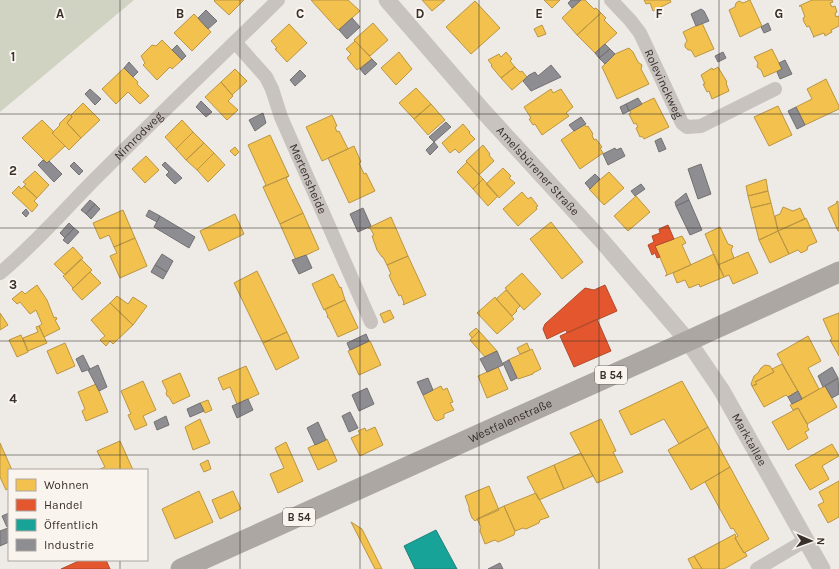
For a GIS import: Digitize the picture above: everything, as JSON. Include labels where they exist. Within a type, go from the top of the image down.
[{"type":"main road","name":"Westfalenstraße","points":[[181,569],[839,272]]},
{"type":"street","name":"Nimrodweg","points":[[0,272],[36,241],[102,172],[278,0]]},
{"type":"street","name":"Amelsbürener Straße","points":[[387,0],[494,123],[603,242],[688,341]]},
{"type":"street","name":"Rolevinckweg","points":[[611,0],[640,33],[682,123],[687,127],[701,126],[775,88]]},
{"type":"street","name":"Mertensheide","points":[[235,42],[266,77],[281,116],[371,322]]},
{"type":"street","name":"Marktallee","points":[[688,341],[720,388],[822,569]]},
{"type":"street","points":[[757,569],[806,540]]},
{"type":"green space","points":[[0,0],[134,0],[0,112]]},
{"type":"building: Wohnen","points":[[244,0],[229,15],[214,1]]},
{"type":"building: Wohnen","points":[[311,0],[348,0],[360,11],[338,30]]},
{"type":"building: Wohnen","points":[[422,0],[445,0],[432,11]]},
{"type":"building: Wohnen","points":[[544,0],[560,0],[552,8]]},
{"type":"building: Wohnen","points":[[581,0],[585,0],[594,9],[596,8],[601,13],[577,35],[562,18]]},
{"type":"building: Wohnen","points":[[644,0],[670,0],[671,2],[653,11],[650,3],[646,4]]},
{"type":"building: Wohnen","points":[[750,0],[762,26],[740,37],[729,10],[735,7],[736,3],[739,1],[743,3]]},
{"type":"building: Wohnen","points":[[812,0],[832,0],[833,2],[830,3],[832,7],[835,6],[837,12],[835,13],[836,17],[839,16],[839,26],[831,30],[832,32],[825,36],[824,33],[814,37],[809,26],[807,27],[804,22],[803,18],[805,17],[801,6],[799,6]]},
{"type":"building: Wohnen","points":[[475,1],[500,28],[471,54],[446,27]]},
{"type":"building: Wohnen","points":[[601,13],[606,18],[604,20],[617,33],[595,53],[577,35]]},
{"type":"building: Wohnen","points":[[194,14],[211,32],[192,51],[174,33]]},
{"type":"building: Wohnen","points":[[373,23],[388,40],[370,56],[354,40]]},
{"type":"building: Wohnen","points":[[702,23],[714,49],[695,57],[691,50],[688,50],[685,47],[687,41],[683,32]]},
{"type":"building: Wohnen","points":[[289,24],[307,43],[287,62],[275,49],[277,48],[271,41]]},
{"type":"building: Wohnen","points":[[542,25],[546,34],[538,37],[534,29]]},
{"type":"building: Wohnen","points":[[162,40],[182,60],[172,69],[170,67],[157,80],[143,65],[145,63],[141,56],[152,45],[156,46]]},
{"type":"building: Wohnen","points":[[355,41],[372,59],[357,70],[347,58],[351,54],[346,49]]},
{"type":"building: Wohnen","points":[[629,48],[633,52],[638,62],[642,65],[641,69],[649,84],[617,99],[602,67],[615,54]]},
{"type":"building: Wohnen","points":[[772,49],[782,69],[764,77],[761,70],[757,67],[758,63],[754,57]]},
{"type":"building: Wohnen","points":[[399,52],[412,69],[396,85],[381,68]]},
{"type":"building: Wohnen","points":[[506,52],[512,59],[510,61],[515,67],[501,78],[488,60],[499,54],[501,57]]},
{"type":"building: Wohnen","points":[[515,67],[520,72],[522,71],[527,77],[512,90],[501,78]]},
{"type":"building: Wohnen","points":[[718,67],[727,82],[729,91],[712,99],[709,91],[707,92],[703,84],[705,84],[701,75],[712,68],[713,70]]},
{"type":"building: Wohnen","points":[[124,68],[149,96],[140,104],[128,92],[116,104],[102,89]]},
{"type":"building: Wohnen","points":[[235,69],[247,81],[232,95],[221,82]]},
{"type":"building: Wohnen","points":[[826,79],[839,109],[805,125],[796,107],[812,99],[807,89]]},
{"type":"building: Wohnen","points":[[221,82],[233,96],[228,101],[238,110],[227,120],[205,97]]},
{"type":"building: Wohnen","points":[[416,88],[431,104],[414,119],[399,103]]},
{"type":"building: Wohnen","points":[[551,89],[553,93],[561,89],[573,107],[566,113],[569,116],[542,135],[535,124],[533,125],[529,119],[531,118],[524,107]]},
{"type":"building: Wohnen","points":[[654,98],[669,127],[644,139],[642,136],[640,137],[636,128],[638,127],[636,123],[634,124],[629,114],[631,113],[629,110]]},
{"type":"building: Wohnen","points":[[83,103],[100,120],[81,138],[67,123],[72,117],[71,115]]},
{"type":"building: Wohnen","points":[[431,104],[445,120],[428,135],[414,119]]},
{"type":"building: Wohnen","points":[[778,106],[792,135],[769,146],[754,117]]},
{"type":"building: Wohnen","points":[[69,114],[72,117],[67,123],[81,138],[69,150],[52,133]]},
{"type":"building: Wohnen","points":[[332,115],[337,126],[335,127],[337,132],[339,131],[348,149],[322,161],[306,127]]},
{"type":"building: Wohnen","points":[[42,120],[65,146],[47,163],[22,138]]},
{"type":"building: Wohnen","points":[[182,120],[193,132],[176,149],[165,137]]},
{"type":"building: Wohnen","points":[[463,124],[475,139],[459,153],[455,149],[450,153],[442,143]]},
{"type":"building: Wohnen","points":[[584,124],[586,127],[588,126],[593,134],[594,140],[596,139],[602,147],[600,148],[603,153],[580,169],[561,140]]},
{"type":"building: Wohnen","points":[[193,132],[204,143],[186,160],[176,149]]},
{"type":"building: Wohnen","points":[[270,135],[289,176],[263,187],[266,185],[248,145]]},
{"type":"building: Wohnen","points":[[204,143],[214,153],[197,170],[186,160]]},
{"type":"building: Wohnen","points":[[483,145],[494,161],[479,175],[466,161]]},
{"type":"building: Wohnen","points":[[354,146],[361,162],[359,163],[364,174],[366,173],[375,191],[349,203],[328,158]]},
{"type":"building: Wohnen","points":[[235,147],[239,152],[235,156],[230,151]]},
{"type":"building: Wohnen","points":[[214,153],[225,165],[208,182],[197,170]]},
{"type":"building: Wohnen","points":[[146,156],[159,170],[145,183],[132,169]]},
{"type":"building: Wohnen","points":[[467,162],[483,179],[473,189],[457,172]]},
{"type":"building: Wohnen","points":[[503,168],[511,176],[509,178],[515,183],[499,198],[486,184]]},
{"type":"building: Wohnen","points":[[35,171],[49,185],[37,198],[24,186],[26,184],[23,182]]},
{"type":"building: Wohnen","points":[[609,172],[624,188],[604,205],[589,189]]},
{"type":"building: Wohnen","points":[[289,176],[286,178],[303,213],[280,224],[263,187]]},
{"type":"building: Wohnen","points":[[483,179],[498,196],[488,206],[473,189]]},
{"type":"building: Wohnen","points":[[766,179],[768,191],[748,196],[746,186]]},
{"type":"building: Wohnen","points":[[19,186],[21,189],[24,186],[37,198],[34,201],[38,205],[32,212],[12,193]]},
{"type":"building: Wohnen","points":[[768,191],[771,203],[751,208],[748,196]]},
{"type":"building: Wohnen","points":[[522,192],[528,199],[531,197],[538,206],[536,207],[537,209],[518,226],[503,209]]},
{"type":"building: Wohnen","points":[[636,196],[650,212],[628,231],[614,216]]},
{"type":"building: Wohnen","points":[[838,201],[839,231],[828,208]]},
{"type":"building: Wohnen","points":[[771,203],[778,231],[759,240],[751,208]]},
{"type":"building: Wohnen","points":[[783,207],[793,211],[800,208],[805,219],[778,231],[775,216],[780,214]]},
{"type":"building: Wohnen","points":[[123,210],[135,238],[114,247],[109,235],[100,239],[93,223]]},
{"type":"building: Wohnen","points":[[303,213],[319,249],[296,260],[280,224]]},
{"type":"building: Wohnen","points":[[235,214],[244,234],[209,251],[200,231]]},
{"type":"building: Wohnen","points":[[391,217],[408,256],[387,265],[377,250],[372,236],[374,235],[370,228],[368,228]]},
{"type":"building: Wohnen","points":[[806,218],[817,242],[808,246],[807,250],[801,253],[798,250],[789,254],[778,231]]},
{"type":"building: Wohnen","points":[[551,222],[583,262],[562,279],[530,239]]},
{"type":"building: Wohnen","points":[[720,227],[728,244],[733,246],[731,250],[734,258],[718,265],[705,234]]},
{"type":"building: Wohnen","points":[[778,231],[789,254],[770,263],[759,240]]},
{"type":"building: Wohnen","points":[[682,236],[686,243],[682,245],[691,265],[665,276],[667,274],[655,246]]},
{"type":"building: Wohnen","points":[[135,238],[147,266],[120,278],[110,256],[117,253],[114,247]]},
{"type":"building: Wohnen","points":[[73,247],[83,258],[65,275],[54,264]]},
{"type":"building: Wohnen","points":[[748,252],[758,273],[733,284],[729,275],[724,277],[718,265]]},
{"type":"building: Wohnen","points":[[714,254],[724,277],[700,287],[699,284],[689,288],[685,280],[677,283],[673,273]]},
{"type":"building: Wohnen","points":[[408,256],[426,295],[403,305],[404,303],[401,295],[399,296],[389,275],[391,274],[387,265]]},
{"type":"building: Wohnen","points":[[81,259],[92,270],[73,288],[63,276]]},
{"type":"building: Wohnen","points":[[257,271],[287,332],[263,343],[234,283]]},
{"type":"building: Wohnen","points":[[90,272],[101,283],[82,300],[72,289]]},
{"type":"building: Wohnen","points":[[522,273],[541,294],[524,310],[505,288]]},
{"type":"building: Wohnen","points":[[333,274],[340,288],[341,287],[345,300],[324,310],[312,284]]},
{"type":"building: Wohnen","points":[[37,285],[47,300],[54,318],[56,317],[57,319],[55,320],[60,329],[44,337],[39,326],[42,324],[36,310],[30,314],[20,302],[17,304],[12,299],[22,291],[25,294]]},
{"type":"building: Wohnen","points":[[506,290],[520,306],[512,316],[496,299]]},
{"type":"building: Wohnen","points":[[117,296],[128,304],[133,297],[147,306],[133,325],[110,303]]},
{"type":"building: Wohnen","points":[[495,297],[514,319],[497,334],[477,313]]},
{"type":"building: Wohnen","points":[[345,300],[358,328],[338,337],[325,309]]},
{"type":"building: Wohnen","points":[[110,303],[133,325],[113,344],[110,341],[106,346],[100,340],[105,336],[91,320]]},
{"type":"building: Wohnen","points":[[390,310],[394,318],[384,323],[380,314]]},
{"type":"building: Wohnen","points":[[0,313],[8,325],[0,330]]},
{"type":"building: Wohnen","points":[[839,313],[839,356],[830,340],[832,339],[823,319]]},
{"type":"building: Wohnen","points":[[39,326],[47,343],[28,351],[23,338],[38,332],[36,327]]},
{"type":"building: Wohnen","points":[[476,328],[479,331],[472,338],[469,334]]},
{"type":"building: Wohnen","points":[[479,331],[497,351],[485,357],[470,340]]},
{"type":"building: Wohnen","points":[[287,332],[299,358],[276,370],[263,343]]},
{"type":"building: Wohnen","points":[[21,335],[28,352],[17,357],[9,340]]},
{"type":"building: Wohnen","points":[[808,336],[821,361],[808,368],[819,389],[802,399],[777,354]]},
{"type":"building: Wohnen","points":[[370,341],[381,365],[359,375],[348,351]]},
{"type":"building: Wohnen","points":[[65,343],[75,366],[57,374],[47,351]]},
{"type":"building: Wohnen","points":[[527,343],[530,350],[520,354],[517,348]]},
{"type":"building: Wohnen","points":[[532,349],[541,369],[533,374],[518,379],[508,360]]},
{"type":"building: Wohnen","points":[[782,364],[798,391],[788,397],[786,395],[764,407],[752,386],[757,384],[755,382],[774,372],[772,369]]},
{"type":"building: Wohnen","points":[[765,365],[770,366],[774,372],[755,382],[757,384],[752,386],[751,384],[754,376]]},
{"type":"building: Wohnen","points":[[246,366],[259,394],[237,404],[230,387],[223,390],[218,378]]},
{"type":"building: Wohnen","points":[[498,367],[508,389],[487,398],[478,376]]},
{"type":"building: Wohnen","points":[[180,373],[190,396],[173,404],[167,396],[167,391],[162,381]]},
{"type":"building: Wohnen","points":[[143,381],[156,410],[143,416],[147,425],[135,430],[128,415],[131,414],[121,391]]},
{"type":"building: Wohnen","points":[[682,381],[708,427],[679,444],[664,419],[631,435],[619,411]]},
{"type":"building: Wohnen","points":[[96,384],[108,412],[86,421],[82,411],[85,409],[78,392]]},
{"type":"building: Wohnen","points":[[441,386],[443,390],[447,388],[453,402],[450,403],[454,410],[444,414],[444,418],[437,421],[434,419],[423,395]]},
{"type":"building: Wohnen","points":[[825,386],[837,407],[807,424],[798,408],[793,410],[790,405]]},
{"type":"building: Wohnen","points":[[208,400],[212,410],[205,413],[200,403]]},
{"type":"building: Wohnen","points":[[798,408],[808,425],[809,430],[805,432],[808,438],[788,450],[772,422]]},
{"type":"building: Wohnen","points":[[200,419],[210,443],[193,450],[185,427]]},
{"type":"building: Wohnen","points":[[601,419],[616,451],[613,452],[623,472],[597,483],[570,433]]},
{"type":"building: Wohnen","points":[[375,427],[383,445],[360,456],[351,438],[360,434],[358,431],[365,428],[366,431]]},
{"type":"building: Wohnen","points":[[708,427],[730,467],[691,490],[668,450]]},
{"type":"building: Wohnen","points":[[327,439],[337,461],[318,470],[308,448]]},
{"type":"building: Wohnen","points":[[120,441],[133,469],[100,469],[105,467],[97,451]]},
{"type":"building: Wohnen","points":[[286,442],[303,481],[278,493],[270,474],[284,468],[275,448]]},
{"type":"building: Wohnen","points":[[0,443],[12,469],[8,469],[8,489],[6,490],[0,477]]},
{"type":"building: Wohnen","points":[[832,444],[839,456],[822,466],[829,479],[810,490],[795,465]]},
{"type":"building: Wohnen","points":[[581,453],[593,476],[564,489],[554,465]]},
{"type":"building: Wohnen","points":[[208,460],[211,469],[204,472],[200,464]]},
{"type":"building: Wohnen","points":[[554,465],[564,489],[539,500],[527,477]]},
{"type":"building: Wohnen","points":[[730,467],[769,539],[744,553],[735,538],[738,536],[733,528],[731,529],[705,482]]},
{"type":"building: Wohnen","points":[[839,481],[839,517],[828,523],[818,505],[824,502],[819,492]]},
{"type":"building: Wohnen","points":[[489,486],[499,510],[475,521],[472,518],[465,496]]},
{"type":"building: Wohnen","points":[[199,491],[213,522],[175,539],[162,509]]},
{"type":"building: Wohnen","points":[[233,491],[241,509],[220,519],[212,500]]},
{"type":"building: Wohnen","points":[[536,493],[549,517],[540,520],[539,523],[526,529],[523,528],[515,531],[504,506]]},
{"type":"building: Wohnen","points":[[504,506],[515,531],[514,535],[498,542],[495,540],[485,544],[480,531],[481,527],[477,519]]},
{"type":"building: Wohnen","points":[[351,522],[362,529],[382,569],[375,569]]},
{"type":"building: Wohnen","points":[[735,534],[735,538],[747,556],[724,569],[702,569],[694,556]]},
{"type":"building: Wohnen","points":[[694,556],[702,569],[693,569],[688,559]]},
{"type":"building: Handel","points":[[668,225],[674,239],[655,246],[660,257],[657,258],[655,253],[652,255],[648,245],[654,242],[652,236],[660,233],[659,229]]},
{"type":"building: Handel","points":[[605,285],[617,311],[567,333],[566,330],[547,339],[543,329],[545,324],[585,288],[594,290]]},
{"type":"building: Handel","points":[[597,319],[611,351],[574,367],[560,336]]},
{"type":"building: Handel","points":[[79,561],[106,561],[110,569],[61,569]]},
{"type":"building: Öffentlich","points":[[436,530],[457,569],[415,569],[404,546]]},
{"type":"building: Industrie","points":[[571,0],[581,0],[572,8],[568,3]]},
{"type":"building: Industrie","points":[[701,9],[704,11],[709,21],[696,26],[691,14]]},
{"type":"building: Industrie","points":[[206,10],[217,21],[208,29],[198,18]]},
{"type":"building: Industrie","points":[[352,18],[360,27],[347,39],[339,30]]},
{"type":"building: Industrie","points":[[768,23],[771,30],[764,33],[761,27]]},
{"type":"building: Industrie","points":[[605,44],[610,49],[599,58],[595,53]]},
{"type":"building: Industrie","points":[[177,45],[186,56],[182,60],[172,50]]},
{"type":"building: Industrie","points":[[610,49],[615,54],[605,64],[599,58]]},
{"type":"building: Industrie","points":[[723,52],[726,58],[718,62],[715,56]]},
{"type":"building: Industrie","points":[[372,59],[377,64],[365,75],[360,69]]},
{"type":"building: Industrie","points":[[785,60],[792,74],[780,79],[777,72],[782,69],[779,63]]},
{"type":"building: Industrie","points":[[129,62],[138,72],[133,77],[124,68]]},
{"type":"building: Industrie","points":[[551,65],[561,77],[531,91],[523,81],[535,72],[538,76]]},
{"type":"building: Industrie","points":[[300,70],[306,76],[295,86],[290,80]]},
{"type":"building: Industrie","points":[[90,89],[101,99],[95,105],[85,94]]},
{"type":"building: Industrie","points":[[638,98],[642,104],[629,111],[626,104]]},
{"type":"building: Industrie","points":[[201,101],[212,112],[206,117],[196,107]]},
{"type":"building: Industrie","points":[[626,104],[629,111],[623,114],[620,107]]},
{"type":"building: Industrie","points":[[796,107],[805,125],[797,129],[788,111]]},
{"type":"building: Industrie","points":[[263,113],[266,123],[255,131],[249,120]]},
{"type":"building: Industrie","points":[[581,117],[586,124],[574,131],[569,125]]},
{"type":"building: Industrie","points":[[446,122],[451,127],[434,142],[429,137]]},
{"type":"building: Industrie","points":[[661,138],[666,149],[659,152],[655,141]]},
{"type":"building: Industrie","points":[[434,142],[438,147],[430,155],[426,150]]},
{"type":"building: Industrie","points":[[615,148],[616,150],[621,148],[625,156],[608,165],[603,154]]},
{"type":"building: Industrie","points":[[43,160],[47,163],[49,161],[62,174],[54,182],[38,165]]},
{"type":"building: Industrie","points":[[74,162],[83,171],[79,175],[70,166]]},
{"type":"building: Industrie","points":[[165,162],[182,178],[175,184],[166,175],[169,172],[162,165]]},
{"type":"building: Industrie","points":[[701,164],[711,194],[698,199],[688,169]]},
{"type":"building: Industrie","points":[[595,174],[600,179],[590,189],[585,183]]},
{"type":"building: Industrie","points":[[641,184],[645,189],[635,196],[631,191]]},
{"type":"building: Industrie","points":[[686,193],[689,200],[676,206],[675,202]]},
{"type":"building: Industrie","points":[[90,200],[95,204],[86,214],[81,210]]},
{"type":"building: Industrie","points":[[689,200],[702,230],[690,235],[676,206]]},
{"type":"building: Industrie","points":[[95,204],[100,209],[91,219],[86,214]]},
{"type":"building: Industrie","points":[[363,208],[371,226],[358,232],[350,214]]},
{"type":"building: Industrie","points":[[26,209],[29,213],[26,217],[22,213]]},
{"type":"building: Industrie","points":[[149,210],[160,216],[157,222],[146,216]]},
{"type":"building: Industrie","points":[[160,216],[195,237],[189,248],[154,227]]},
{"type":"building: Industrie","points":[[69,223],[74,228],[65,238],[60,233]]},
{"type":"building: Industrie","points":[[74,228],[79,232],[68,244],[63,240]]},
{"type":"building: Industrie","points":[[162,254],[173,261],[167,272],[155,265]]},
{"type":"building: Industrie","points":[[306,255],[312,268],[299,274],[292,260]]},
{"type":"building: Industrie","points":[[155,265],[167,272],[163,279],[151,272]]},
{"type":"building: Industrie","points":[[366,334],[369,341],[350,350],[347,343]]},
{"type":"building: Industrie","points":[[497,351],[503,365],[487,372],[480,359]]},
{"type":"building: Industrie","points":[[83,355],[90,369],[82,372],[76,359]]},
{"type":"building: Industrie","points":[[509,360],[517,378],[511,381],[503,363]]},
{"type":"building: Industrie","points":[[98,365],[107,387],[99,391],[88,370]]},
{"type":"building: Industrie","points":[[832,367],[838,378],[823,387],[818,376]]},
{"type":"building: Industrie","points":[[428,378],[433,390],[423,395],[417,382]]},
{"type":"building: Industrie","points":[[838,378],[839,394],[832,398],[825,386]]},
{"type":"building: Industrie","points":[[367,388],[374,404],[359,411],[352,395]]},
{"type":"building: Industrie","points":[[798,391],[802,399],[792,404],[788,397]]},
{"type":"building: Industrie","points":[[248,399],[253,410],[237,418],[232,406]]},
{"type":"building: Industrie","points":[[200,403],[204,411],[190,417],[187,409]]},
{"type":"building: Industrie","points":[[350,412],[358,428],[349,432],[342,416]]},
{"type":"building: Industrie","points":[[166,416],[169,425],[157,430],[154,422]]},
{"type":"building: Industrie","points":[[318,422],[326,440],[315,445],[307,428]]},
{"type":"building: Industrie","points":[[8,513],[8,527],[7,527],[2,516]]},
{"type":"building: Industrie","points":[[8,528],[8,542],[0,546],[0,531]]},
{"type":"building: Industrie","points":[[500,563],[503,569],[488,569]]}]
